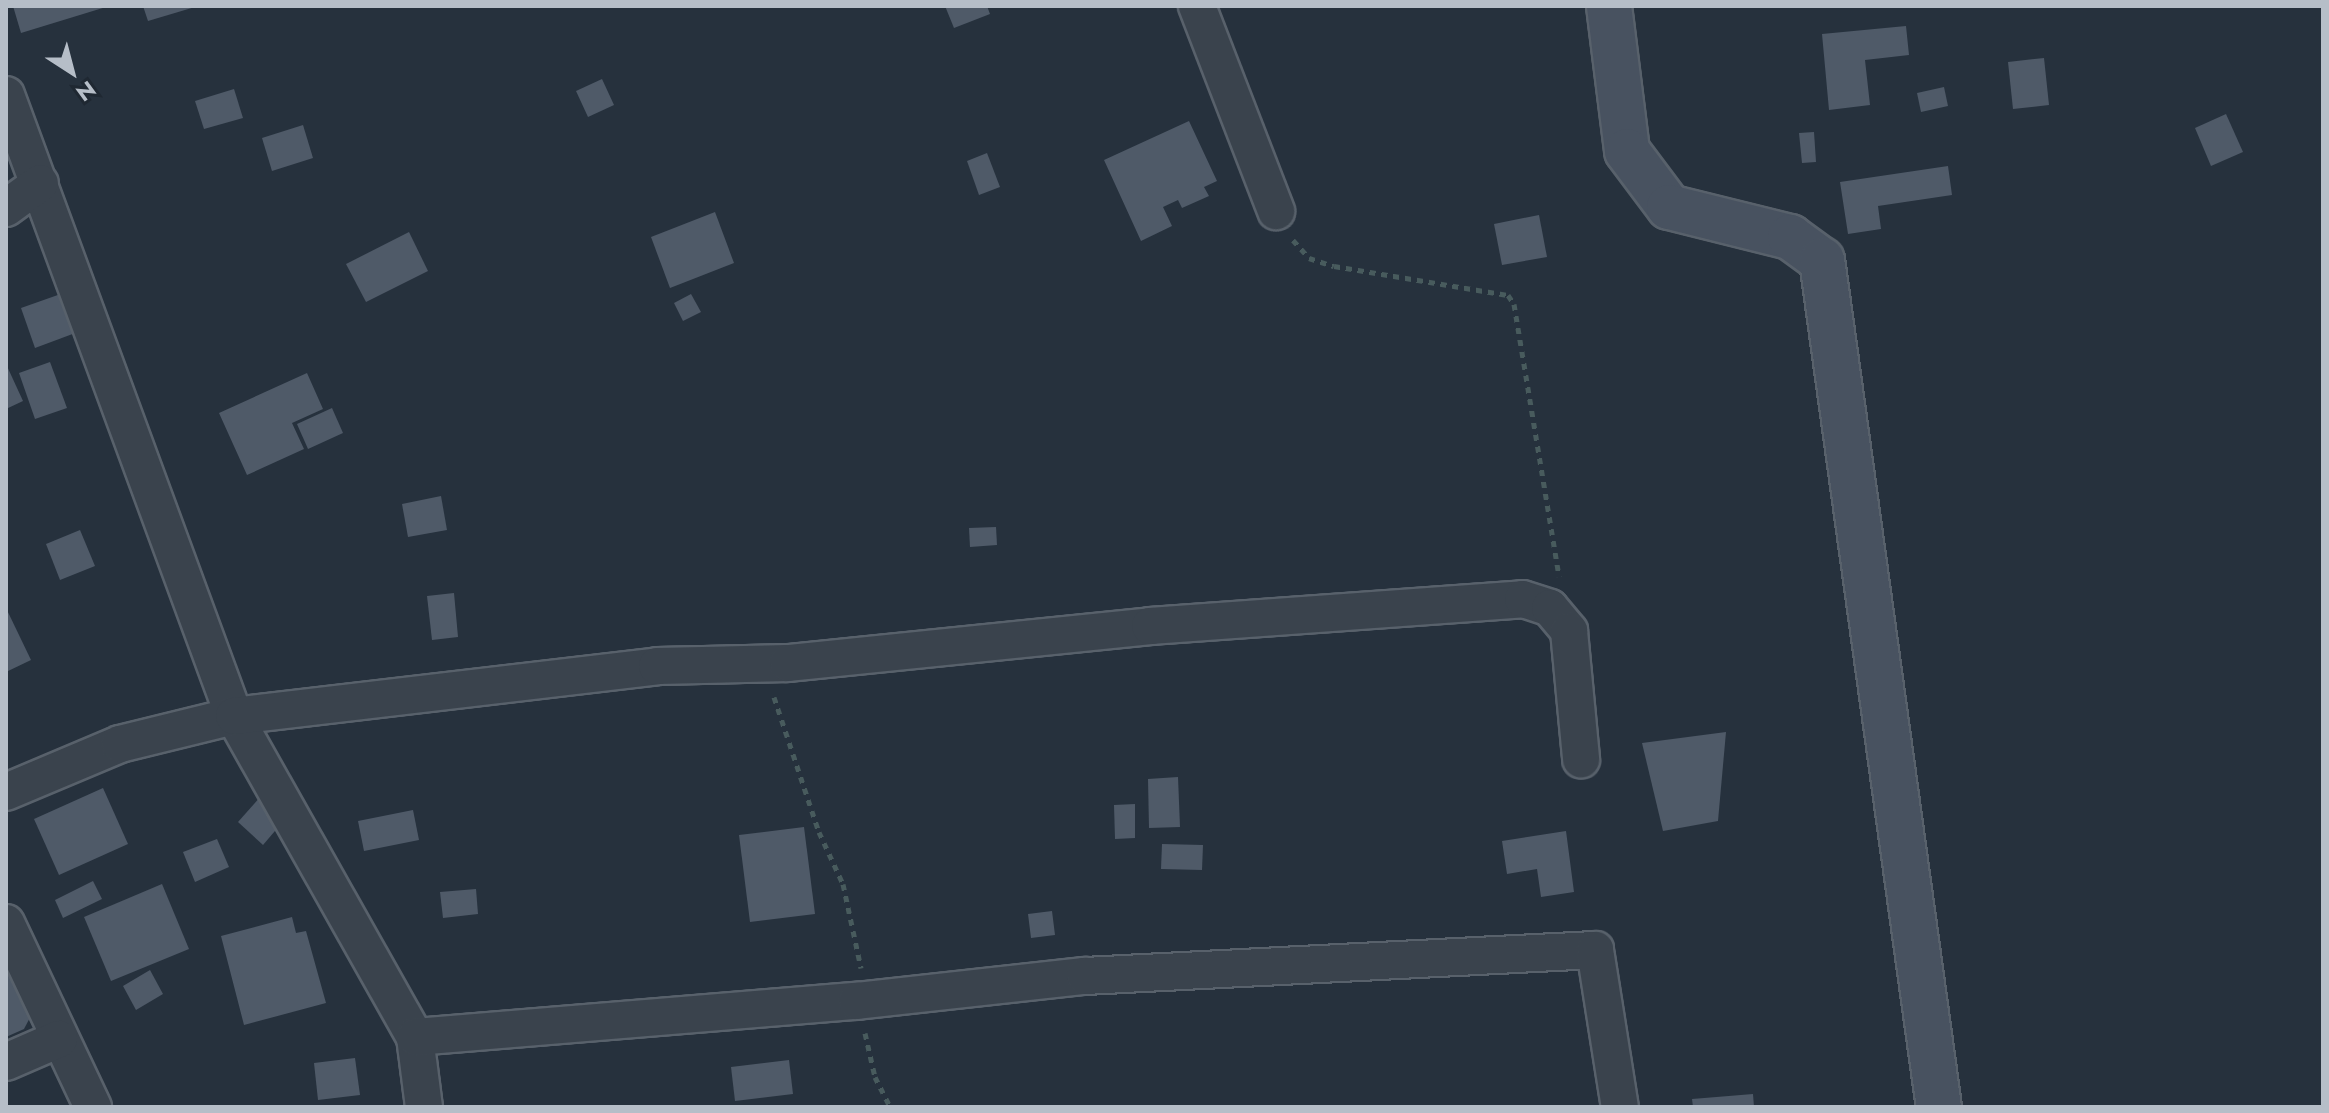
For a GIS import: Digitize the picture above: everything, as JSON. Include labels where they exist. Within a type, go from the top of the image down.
[{"type":"street","points":[[1197,6],[1276,211]]},
{"type":"street","points":[[1609,6],[1627,151],[1669,207],[1790,237],[1822,260],[1939,1107]]},
{"type":"street","points":[[6,95],[234,716],[415,1037],[424,1107]]},
{"type":"street","points":[[6,208],[40,183]]},
{"type":"street","points":[[6,792],[120,744],[234,716],[657,666],[763,663],[1150,626],[1523,599],[1550,608],[1569,631],[1581,759]]},
{"type":"street","points":[[6,923],[93,1107]]},
{"type":"street","points":[[415,1037],[857,1001],[1085,976],[1595,950],[1620,1107]]},
{"type":"street","points":[[6,1062],[59,1039]]},
{"type":"path","points":[[1276,211],[1309,258],[1508,295],[1514,304],[1569,631]]},
{"type":"path","points":[[763,663],[819,832],[843,884],[862,963],[857,1001],[875,1077],[890,1107]]},
{"type":"building","points":[[13,6],[106,6],[106,7],[21,33]]},
{"type":"building","points":[[143,6],[195,6],[195,7],[148,21]]},
{"type":"building","points":[[945,6],[987,6],[990,14],[954,28]]},
{"type":"building","points":[[1906,26],[1909,55],[1865,60],[1870,105],[1829,110],[1822,34]]},
{"type":"building","points":[[2044,58],[2049,105],[2013,109],[2008,62]]},
{"type":"building","points":[[602,79],[614,105],[588,117],[576,91]]},
{"type":"building","points":[[1944,87],[1948,106],[1921,112],[1917,93]]},
{"type":"building","points":[[234,89],[243,118],[204,129],[195,101]]},
{"type":"building","points":[[2226,114],[2243,152],[2211,166],[2195,128]]},
{"type":"building","points":[[1189,121],[1217,181],[1204,187],[1209,196],[1182,208],[1178,200],[1163,207],[1172,226],[1141,241],[1104,160]]},
{"type":"building","points":[[303,125],[313,158],[272,171],[262,138]]},
{"type":"building","points":[[1814,132],[1816,162],[1802,163],[1799,133]]},
{"type":"building","points":[[987,153],[1000,187],[979,195],[967,161]]},
{"type":"building","points":[[1948,166],[1952,195],[1878,206],[1881,229],[1848,234],[1840,182]]},
{"type":"building","points":[[715,212],[734,263],[670,288],[651,237]]},
{"type":"building","points":[[1539,215],[1547,257],[1502,265],[1494,224]]},
{"type":"building","points":[[409,232],[428,271],[366,302],[346,264]]},
{"type":"building","points":[[72,290],[86,329],[35,348],[21,308]]},
{"type":"building","points":[[691,294],[701,312],[683,321],[674,303]]},
{"type":"building","points":[[50,362],[67,408],[35,419],[19,373]]},
{"type":"building","points":[[6,364],[23,401],[6,409]]},
{"type":"building","points":[[307,373],[323,409],[292,423],[304,449],[247,475],[219,413]]},
{"type":"building","points":[[332,408],[343,433],[308,449],[297,424]]},
{"type":"building","points":[[441,496],[447,530],[408,537],[402,504]]},
{"type":"building","points":[[996,527],[997,545],[970,547],[969,528]]},
{"type":"building","points":[[80,530],[95,566],[60,580],[46,544]]},
{"type":"building","points":[[454,593],[458,637],[432,640],[427,596]]},
{"type":"building","points":[[6,608],[31,660],[6,672]]},
{"type":"building","points":[[1726,732],[1718,821],[1663,831],[1642,743]]},
{"type":"building","points":[[1178,777],[1180,827],[1149,828],[1148,779]]},
{"type":"building","points":[[103,788],[128,844],[59,875],[34,819]]},
{"type":"building","points":[[261,796],[286,818],[263,845],[238,822]]},
{"type":"building","points":[[1135,804],[1135,838],[1115,839],[1114,805]]},
{"type":"building","points":[[413,810],[419,840],[364,851],[358,821]]},
{"type":"building","points":[[804,827],[815,914],[750,922],[739,835]]},
{"type":"building","points":[[1566,831],[1574,892],[1541,897],[1537,869],[1507,874],[1502,841]]},
{"type":"building","points":[[217,839],[229,867],[195,882],[183,852]]},
{"type":"building","points":[[1162,844],[1203,845],[1202,870],[1161,869]]},
{"type":"building","points":[[93,881],[102,899],[63,918],[55,900]]},
{"type":"building","points":[[162,884],[189,949],[111,981],[84,917]]},
{"type":"building","points":[[476,889],[478,914],[443,918],[440,892]]},
{"type":"building","points":[[1052,911],[1055,935],[1031,938],[1028,914]]},
{"type":"building","points":[[292,917],[296,933],[306,931],[326,1003],[244,1025],[221,936]]},
{"type":"building","points":[[6,952],[34,1010],[24,1029],[6,1037]]},
{"type":"building","points":[[150,970],[163,994],[136,1010],[123,986]]},
{"type":"building","points":[[355,1058],[360,1095],[318,1100],[314,1063]]},
{"type":"building","points":[[789,1060],[793,1094],[735,1101],[731,1067]]},
{"type":"building","points":[[1753,1094],[1754,1107],[1693,1107],[1692,1099]]}]
